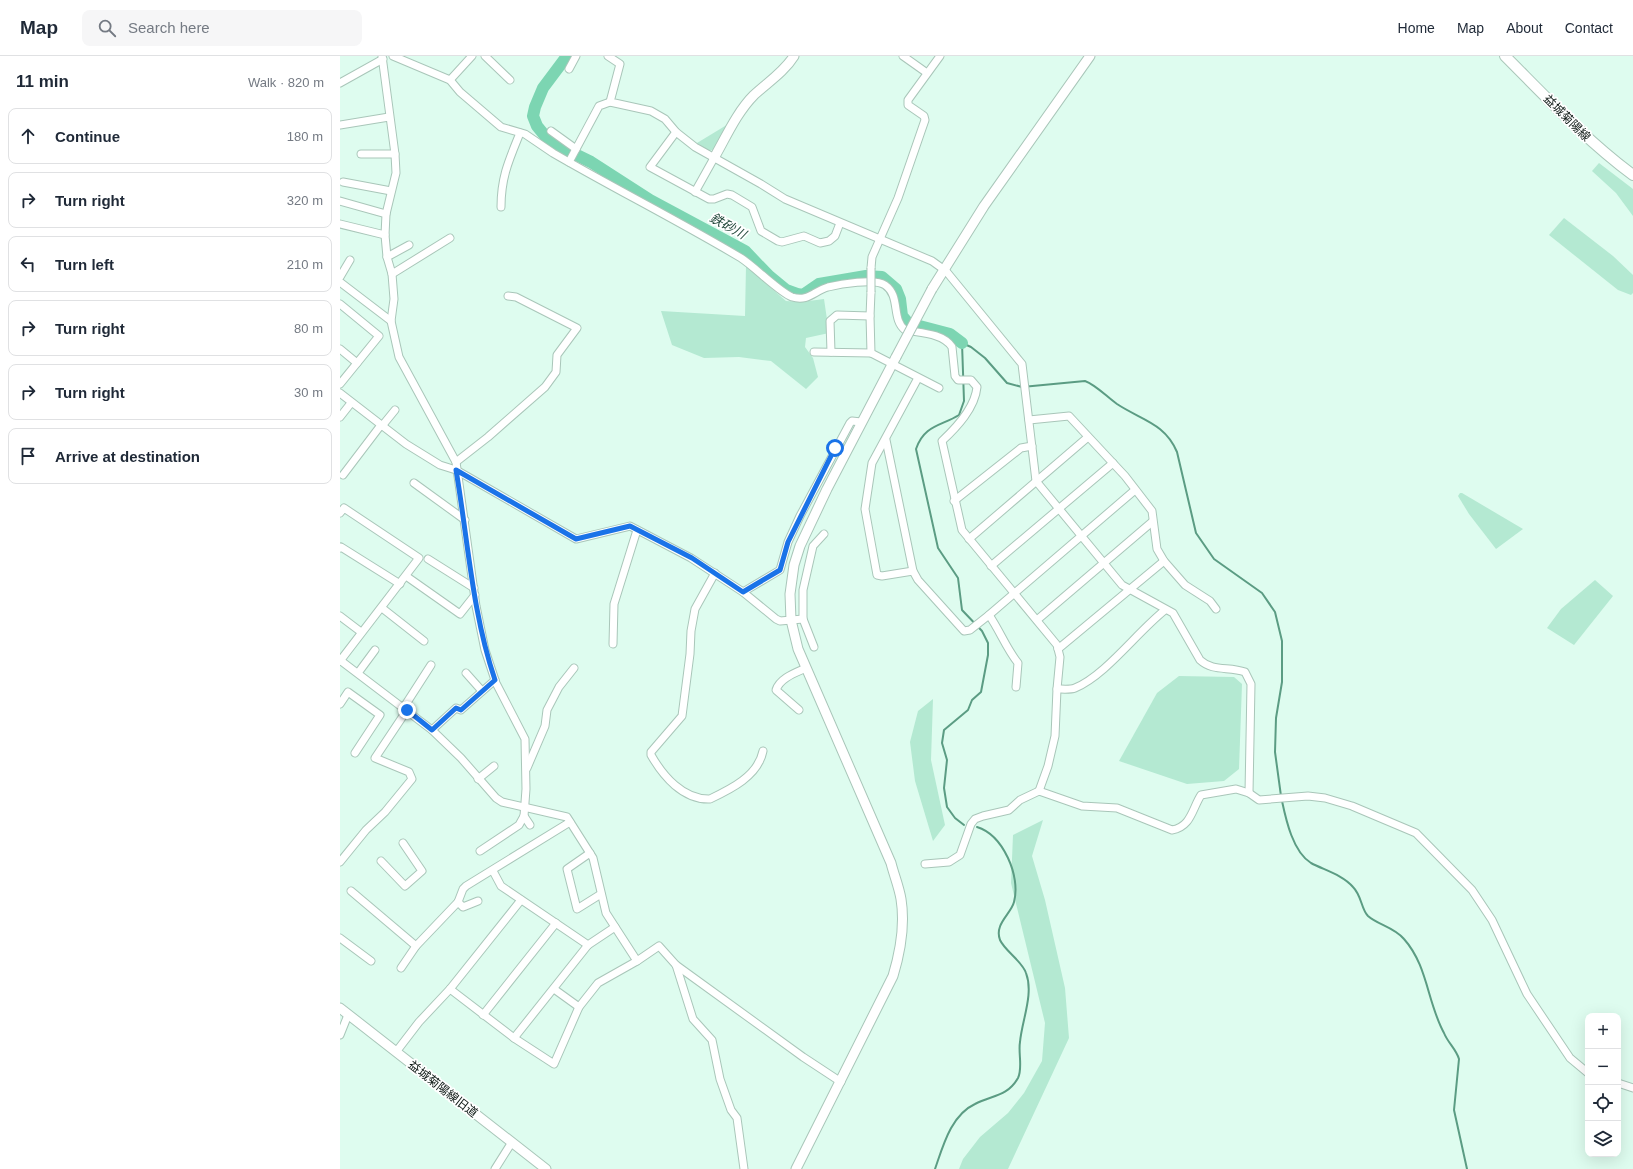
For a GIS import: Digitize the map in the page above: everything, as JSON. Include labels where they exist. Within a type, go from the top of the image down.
[{"type":"main road","name":"益城菊陽線","points":[[1505,56],[1574,126],[1609,158],[1633,176]]},
{"type":"street","points":[[393,56],[450,80],[460,92],[501,127],[520,133],[743,259],[790,296],[806,298],[827,287],[868,281],[885,284],[895,298],[898,318],[902,328],[940,337],[950,344],[952,347],[955,376],[958,380],[966,379],[974,382],[977,387],[974,400],[958,425],[942,441],[954,501],[962,530],[1037,620],[1058,649],[1060,657],[1055,736],[1048,766],[1039,791]]},
{"type":"street","points":[[450,80],[472,56]]},
{"type":"street","points":[[486,56],[510,80]]},
{"type":"street","points":[[569,69],[576,56]]},
{"type":"street","points":[[608,56],[620,64],[610,102]]},
{"type":"street","points":[[695,192],[737,119],[754,96],[779,74],[794,56]]},
{"type":"street","points":[[903,56],[927,73]]},
{"type":"street","points":[[871,353],[870,316],[872,257],[898,198],[925,120],[924,116],[908,105],[908,100],[940,56]]},
{"type":"street","points":[[796,1169],[893,976],[898,958],[901,932],[901,900],[890,864],[798,649],[791,620],[791,579],[800,546],[808,525],[932,289],[984,206],[1090,56]]},
{"type":"street","points":[[340,83],[383,57],[396,173],[386,214],[385,235],[387,257],[392,274],[394,299],[391,321],[399,357],[456,462],[474,591],[485,650],[495,680],[525,738],[526,772],[524,816],[519,825],[480,851]]},
{"type":"street","points":[[569,162],[599,106],[610,102],[651,111],[665,119],[676,132],[695,147],[785,199],[932,261],[944,269],[1018,358],[1024,373],[1036,481],[1128,590],[1173,613],[1200,660],[1205,665],[1212,668],[1236,669],[1245,672],[1251,684],[1249,793]]},
{"type":"street","points":[[340,125],[389,117]]},
{"type":"street","points":[[551,131],[576,149]]},
{"type":"street","points":[[676,132],[650,167],[709,199],[714,199],[726,194],[732,195],[752,207],[761,231],[778,241],[782,242],[804,236],[820,243],[829,241],[834,236],[840,223]]},
{"type":"street","points":[[501,207],[501,187],[505,170],[520,133]]},
{"type":"street","points":[[361,154],[395,154]]},
{"type":"street","points":[[343,182],[391,192]]},
{"type":"street","points":[[340,201],[386,214]]},
{"type":"street","points":[[340,224],[385,235]]},
{"type":"street","points":[[392,274],[450,238]]},
{"type":"street","points":[[387,257],[409,245]]},
{"type":"street","points":[[340,277],[350,260]]},
{"type":"street","points":[[340,282],[391,321]]},
{"type":"street","points":[[456,462],[488,437],[545,387],[556,372],[557,355],[577,328],[516,297],[508,296]]},
{"type":"street","points":[[340,304],[380,336],[340,384]]},
{"type":"street","points":[[831,352],[830,321],[833,318],[837,315],[870,316]]},
{"type":"street","points":[[340,349],[357,363]]},
{"type":"street","points":[[814,352],[871,353],[894,361],[918,378],[939,388]]},
{"type":"street","points":[[914,571],[882,576],[876,573],[865,509],[872,463],[886,440],[918,378]]},
{"type":"street","points":[[340,393],[381,425],[440,465],[456,470],[576,539],[630,526],[692,558],[743,592],[776,619],[780,621],[803,619]]},
{"type":"street","points":[[340,417],[351,403]]},
{"type":"street","points":[[343,475],[381,425],[395,410]]},
{"type":"street","points":[[1029,420],[1069,416],[1112,463],[1152,511],[1152,522],[1157,549],[1164,561],[1185,585],[1210,601],[1216,609]]},
{"type":"street","points":[[743,592],[780,570],[788,542],[835,448],[850,423],[862,422]]},
{"type":"street","points":[[969,539],[1088,437]]},
{"type":"street","points":[[886,440],[914,571],[918,580],[962,631],[970,630],[986,617],[1135,490]]},
{"type":"street","points":[[954,501],[1021,448],[1032,446]]},
{"type":"street","points":[[991,566],[1112,463]]},
{"type":"street","points":[[414,483],[465,520]]},
{"type":"street","points":[[340,513],[344,508],[419,558],[340,661],[358,673],[432,730],[461,758],[496,798],[524,807],[567,817],[593,858],[606,913],[637,961]]},
{"type":"street","points":[[1037,620],[1105,564],[1152,522]]},
{"type":"street","points":[[613,644],[614,604],[637,530]]},
{"type":"street","points":[[814,647],[803,619],[803,590],[813,546],[824,534]]},
{"type":"street","points":[[340,548],[341,547],[400,584]]},
{"type":"street","points":[[428,559],[474,591]]},
{"type":"street","points":[[1058,649],[1164,561]]},
{"type":"street","points":[[715,573],[695,609],[691,631],[690,654],[682,716],[650,752],[662,774],[681,790],[706,799],[737,786],[761,761],[763,751]]},
{"type":"street","points":[[406,576],[460,614],[474,591]]},
{"type":"street","points":[[382,608],[424,641]]},
{"type":"street","points":[[1057,689],[1074,689],[1088,681],[1104,669],[1152,620],[1165,610]]},
{"type":"street","points":[[340,616],[361,632]]},
{"type":"street","points":[[986,617],[999,630],[1010,653],[1018,663],[1016,687]]},
{"type":"street","points":[[358,673],[375,650]]},
{"type":"street","points":[[340,862],[366,830],[385,812],[412,779],[409,772],[375,758],[431,665]]},
{"type":"street","points":[[526,772],[545,726],[547,710],[559,687],[574,668]]},
{"type":"street","points":[[799,710],[776,690],[778,686],[790,675],[806,668]]},
{"type":"street","points":[[466,673],[482,691]]},
{"type":"street","points":[[432,730],[455,706],[461,710],[495,680]]},
{"type":"street","points":[[340,704],[348,692],[380,715],[355,753]]},
{"type":"street","points":[[478,779],[494,766]]},
{"type":"street","points":[[925,864],[949,862],[960,855],[971,824],[975,819],[1009,810],[1020,800],[1039,791],[1082,806],[1117,808],[1172,830],[1180,828],[1188,822],[1201,795],[1236,790],[1249,793],[1259,800],[1308,796],[1352,806],[1416,833],[1472,890],[1492,920],[1527,994],[1570,1058],[1585,1070]]},
{"type":"street","points":[[524,816],[530,826]]},
{"type":"street","points":[[402,968],[416,946],[458,902],[463,889],[466,886],[493,871],[570,822]]},
{"type":"street","points":[[381,861],[404,886],[422,871],[403,843]]},
{"type":"street","points":[[590,853],[567,870],[577,910],[601,894]]},
{"type":"street","points":[[493,871],[501,886],[588,945]]},
{"type":"street","points":[[351,891],[416,946]]},
{"type":"street","points":[[396,1052],[419,1022],[450,989],[521,900]]},
{"type":"street","points":[[458,902],[463,907],[478,901]]},
{"type":"street","points":[[483,1014],[556,923]]},
{"type":"street","points":[[514,1038],[588,945],[615,928]]},
{"type":"street","points":[[340,938],[371,961]]},
{"type":"street","points":[[450,989],[514,1038],[554,1064],[579,1007],[598,983],[637,961],[659,946],[676,965],[803,1057],[841,1082]]},
{"type":"street","points":[[676,965],[693,1018],[712,1040],[720,1079],[731,1110],[737,1118],[744,1169]]},
{"type":"street","points":[[554,989],[579,1007]]},
{"type":"street","name":"益城菊陽線旧道","points":[[340,1008],[546,1169]]},
{"type":"street","points":[[340,1035],[348,1015]]},
{"type":"street","points":[[1621,1084],[1633,1088]]},
{"type":"street","points":[[495,1169],[512,1142]]},
{"type":"green space","points":[[730,123],[715,149],[709,151],[697,143]]},
{"type":"green space","points":[[1599,163],[1633,189],[1633,216],[1616,193],[1592,171]]},
{"type":"green space","points":[[1564,218],[1613,256],[1633,275],[1633,293],[1631,295],[1618,290],[1549,235]]},
{"type":"green space","points":[[746,266],[786,301],[801,302],[824,299],[829,333],[806,338],[805,347],[813,358],[818,377],[806,389],[771,361],[739,357],[704,358],[672,345],[661,311],[745,316]]},
{"type":"green space","points":[[1460,493],[1523,529],[1496,549],[1469,514],[1458,496]]},
{"type":"green space","points":[[1595,580],[1613,596],[1574,645],[1547,628],[1561,609]]},
{"type":"green space","points":[[1179,676],[1234,677],[1242,684],[1239,769],[1224,781],[1187,784],[1119,761],[1157,693]]},
{"type":"green space","points":[[933,699],[931,760],[945,825],[933,841],[915,781],[910,742],[918,711]]},
{"type":"green space","points":[[1043,820],[1032,856],[1045,900],[1065,988],[1069,1038],[1008,1169],[959,1169],[963,1159],[980,1137],[1008,1113],[1024,1093],[1042,1061],[1045,1023],[1011,883],[1013,835]]},
{"type":"waterway","name":"鉄砂川","points":[[567,56],[543,88],[533,116],[537,126],[550,142],[591,162],[650,200],[745,251],[769,276],[786,290],[803,295],[819,284],[866,276],[882,277],[896,289],[900,299],[902,316],[908,323],[950,334],[962,343]]},
{"type":"waterway","points":[[964,825],[955,818],[947,807],[944,788],[947,760],[942,743],[944,730],[968,710],[972,700],[981,692],[988,655],[988,643],[982,631],[962,610],[958,578],[938,548],[916,449],[919,441],[928,431],[959,415],[964,401],[962,343],[971,347],[985,358],[1007,383],[1022,387],[1085,381],[1097,388],[1117,404],[1152,423],[1172,442],[1177,452],[1196,533],[1214,559],[1262,593],[1275,612],[1282,641],[1282,682],[1276,718],[1275,752],[1281,796]]},
{"type":"waterway","points":[[1282,801],[1291,835],[1299,851],[1311,863],[1339,876],[1349,883],[1358,894],[1368,916],[1400,935],[1412,950],[1418,961],[1423,972],[1438,1021],[1459,1059],[1454,1110],[1467,1169]]},
{"type":"waterway","points":[[935,1169],[949,1132],[960,1116],[975,1104],[999,1095],[1009,1089],[1018,1078],[1020,1070],[1021,1034],[1027,1007],[1029,990],[1028,981],[1024,969],[1002,944],[999,934],[1001,924],[1014,902],[1015,880],[1008,858],[1002,847],[995,838],[986,831],[977,827]]},
{"type":"route","points":[[407,710],[432,730],[456,708],[461,710],[495,680],[485,650],[476,606],[465,520],[456,470],[576,539],[630,526],[692,558],[743,592],[780,570],[788,542],[835,448]]}]
